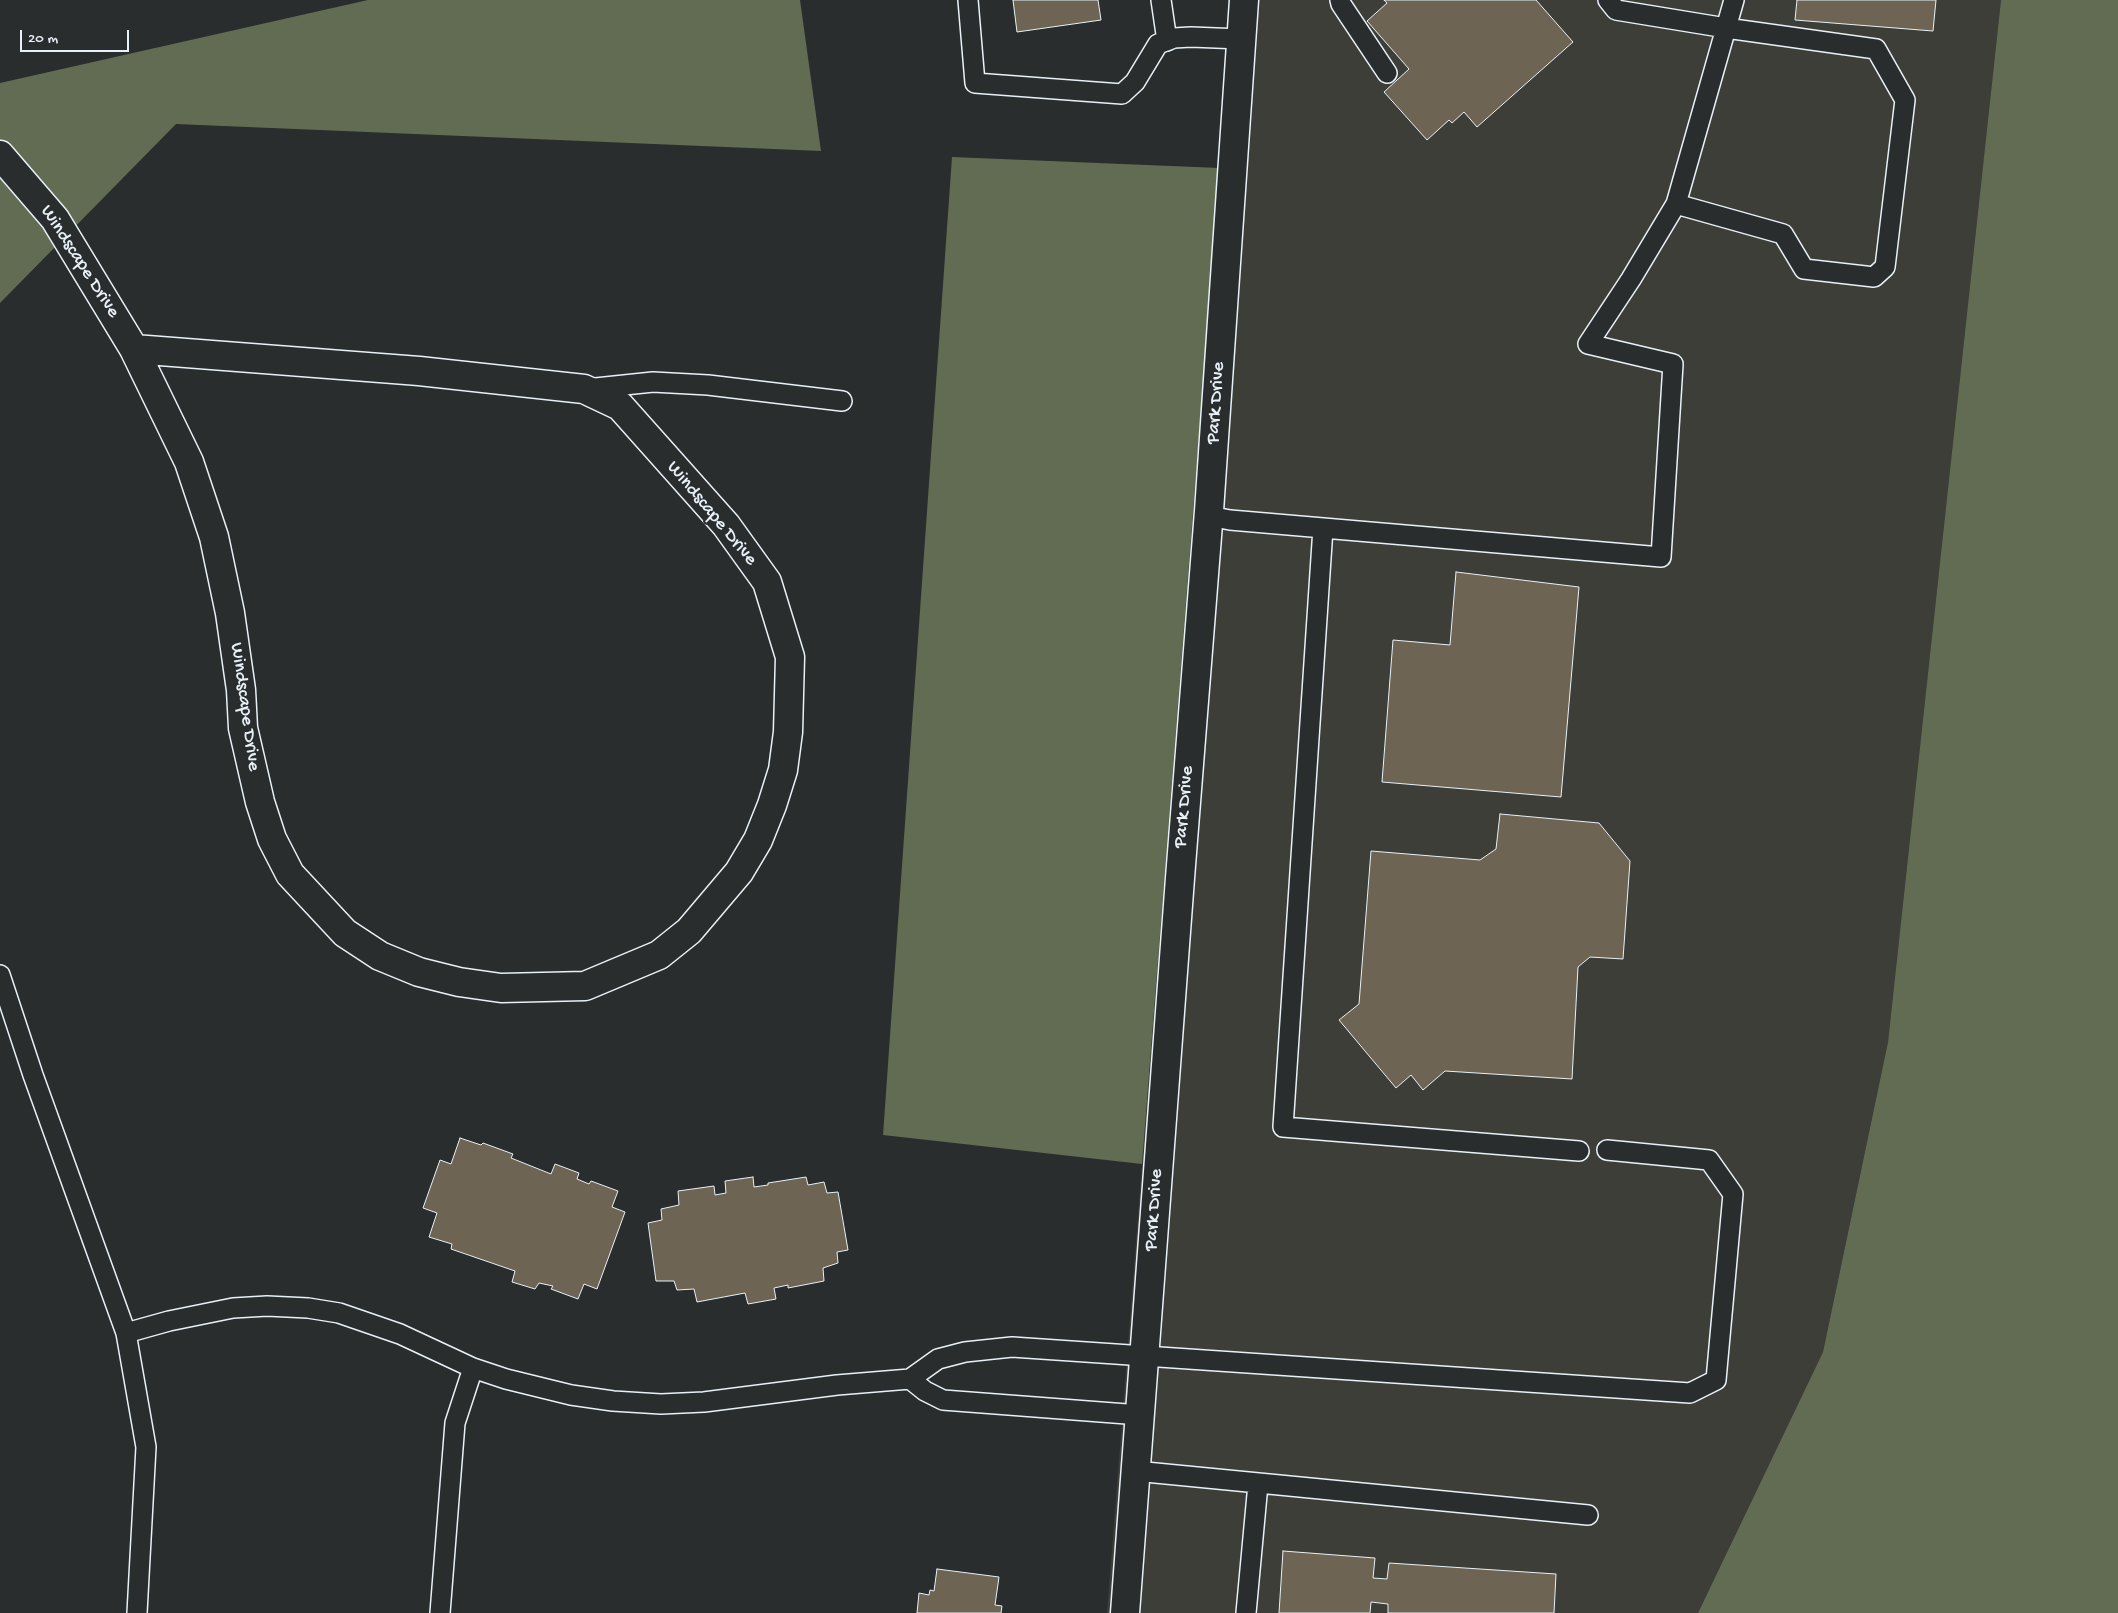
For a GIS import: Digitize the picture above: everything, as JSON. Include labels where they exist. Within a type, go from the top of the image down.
[{"type":"street","name":"Park Drive","points":[[1125,1613],[1209,516],[1244,0]]},
{"type":"street","name":"Windscape Drive","points":[[0,155],[54,219],[134,349],[189,462],[214,537],[230,613],[241,690],[243,728],[258,793],[272,839],[290,874],[345,933],[380,956],[419,972],[459,982],[501,988],[585,986],[660,955],[689,931],[739,872],[758,840],[772,805],[785,760],[788,732],[790,658],[767,582],[726,525],[620,406],[584,389],[419,371],[134,349]]},
{"type":"lane","points":[[968,0],[975,83],[1122,94],[1135,82],[1158,44],[1167,40],[1192,37],[1241,39]]},
{"type":"lane","points":[[1161,0],[1167,40]]},
{"type":"lane","points":[[1340,0],[1387,73]]},
{"type":"lane","points":[[1608,0],[1616,10],[1876,49],[1905,100],[1885,267],[1874,276],[1804,269],[1783,234],[1676,204]]},
{"type":"lane","points":[[1209,516],[1230,520],[1661,558],[1673,364],[1588,344],[1631,279],[1676,204],[1734,0]]},
{"type":"lane","points":[[584,389],[653,382],[708,385],[842,401]]},
{"type":"lane","points":[[1323,528],[1283,1127],[1579,1150]]},
{"type":"lane","points":[[0,975],[126,1334],[146,1447],[137,1613]]},
{"type":"lane","points":[[126,1334],[168,1321],[232,1308],[267,1306],[308,1308],[339,1314],[400,1334],[473,1368],[506,1379],[571,1395],[613,1401],[661,1404],[704,1402],[836,1385],[910,1379],[938,1358],[964,1352],[1002,1348],[1057,1349],[1144,1357],[1168,1357],[1690,1393],[1716,1380],[1727,1278],[1733,1194],[1709,1160],[1607,1150]]},
{"type":"lane","points":[[440,1613],[455,1424],[473,1368]]},
{"type":"lane","points":[[910,1379],[925,1391],[943,1400],[1140,1415]]},
{"type":"lane","points":[[1136,1472],[1588,1515]]},
{"type":"lane","points":[[1246,1613],[1258,1484]]},
{"type":"shaded area","points":[[1233,0],[2001,0],[1888,1042],[1823,1352],[1698,1613],[1107,1613]]},
{"type":"green space","points":[[368,0],[800,0],[821,151],[176,124],[0,303],[0,83]]},
{"type":"green space","points":[[2001,0],[2118,0],[2118,1613],[1698,1613],[1823,1352],[1888,1042]]},
{"type":"green space","points":[[952,157],[1220,168],[1142,1164],[883,1135]]},
{"type":"building","points":[[1013,0],[1098,0],[1101,20],[1017,32]]},
{"type":"building","points":[[1384,0],[1536,0],[1573,42],[1477,127],[1464,112],[1452,123],[1449,120],[1427,140],[1384,92],[1409,69],[1367,21],[1387,3]]},
{"type":"building","points":[[1797,0],[1936,0],[1933,31],[1795,20]]},
{"type":"building","points":[[1456,572],[1579,587],[1561,797],[1382,782],[1393,640],[1450,645]]},
{"type":"building","points":[[1500,814],[1599,823],[1630,861],[1623,959],[1590,957],[1578,967],[1572,1079],[1445,1071],[1423,1090],[1411,1075],[1396,1088],[1339,1020],[1359,1004],[1371,851],[1480,860],[1496,849]]},
{"type":"building","points":[[460,1138],[481,1145],[483,1143],[513,1154],[511,1158],[551,1174],[555,1164],[579,1173],[577,1179],[589,1184],[591,1181],[618,1191],[612,1207],[625,1212],[597,1289],[584,1284],[578,1299],[551,1289],[553,1286],[539,1283],[535,1289],[512,1282],[515,1271],[451,1249],[452,1244],[429,1237],[437,1213],[423,1208],[440,1160],[451,1164]]},
{"type":"building","points":[[753,1177],[754,1187],[806,1177],[808,1185],[824,1182],[827,1193],[838,1192],[848,1250],[837,1252],[838,1263],[823,1268],[824,1281],[788,1288],[788,1285],[774,1288],[776,1299],[748,1304],[745,1293],[697,1302],[694,1289],[677,1290],[674,1281],[656,1281],[648,1223],[662,1220],[661,1209],[679,1205],[678,1191],[714,1186],[715,1195],[726,1193],[725,1181]]},
{"type":"building","points":[[1283,1551],[1375,1558],[1373,1578],[1387,1579],[1389,1563],[1556,1574],[1554,1613],[1388,1613],[1388,1604],[1371,1602],[1370,1613],[1279,1613]]},
{"type":"building","points":[[937,1569],[999,1577],[995,1605],[1002,1606],[1001,1613],[917,1613],[919,1593],[929,1595],[930,1590],[934,1591]]}]
